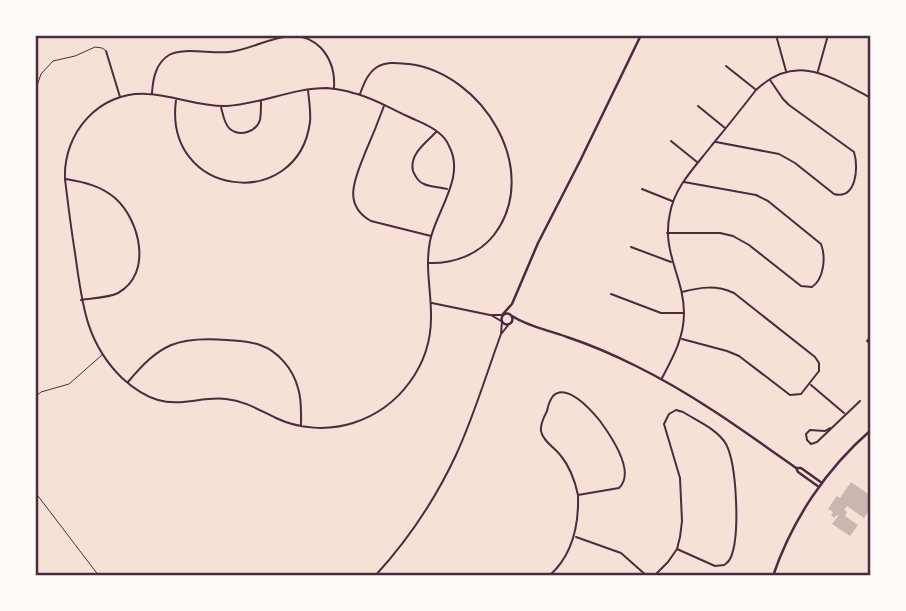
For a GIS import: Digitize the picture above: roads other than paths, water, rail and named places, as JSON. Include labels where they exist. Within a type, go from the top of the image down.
[{"type":"street","points":[[152,94],[157,69],[166,57],[173,53],[235,51],[285,35],[304,37],[319,46],[330,60],[334,89]]},
{"type":"street","points":[[501,334],[512,320],[512,304],[538,243],[641,35]]},
{"type":"street","points":[[776,35],[786,72]]},
{"type":"street","points":[[818,72],[828,35]]},
{"type":"street","points":[[106,51],[120,97]]},
{"type":"street","points":[[360,95],[367,77],[381,65],[388,63],[425,68],[449,78],[470,93],[500,134],[507,155],[511,184],[508,208],[499,228],[479,250],[469,255],[448,262],[427,263]]},
{"type":"street","points":[[726,66],[756,90]]},
{"type":"street","points":[[662,379],[681,339],[684,313],[667,233],[673,201],[683,181],[756,90],[769,79],[798,70],[818,72],[871,99]]},
{"type":"street","points":[[715,142],[779,154],[795,163],[834,194],[849,192],[854,184],[854,152],[789,105],[769,79]]},
{"type":"street","points":[[176,99],[175,122],[178,137],[186,153],[203,171],[243,184],[262,181],[275,174],[288,165],[302,148],[310,119],[307,89]]},
{"type":"street","points":[[307,89],[334,89],[360,95],[437,131],[449,145],[454,161],[453,177],[431,236],[427,263],[431,328],[426,354],[416,374],[397,397],[379,411],[353,423],[326,428],[301,426],[229,399],[210,398],[177,403],[162,401],[142,394],[115,371],[102,355],[87,323],[81,300],[65,161],[82,123],[101,106],[120,97],[152,94],[202,105],[221,106],[242,104],[307,89]]},
{"type":"street","points":[[221,106],[230,128],[237,133],[247,133],[258,123],[261,100]]},
{"type":"street","points":[[384,105],[355,180],[352,194],[355,204],[362,216],[370,221],[431,236]]},
{"type":"street","points":[[698,106],[726,128]]},
{"type":"street","points":[[437,131],[417,152],[413,159],[413,168],[421,183],[449,189]]},
{"type":"street","points":[[671,141],[698,163]]},
{"type":"street","points":[[65,179],[99,187],[114,198],[133,222],[138,238],[136,271],[129,284],[114,295],[81,300]]},
{"type":"street","points":[[667,233],[729,234],[749,245],[801,286],[812,287],[820,279],[824,251],[821,244],[768,201],[747,192],[683,181]]},
{"type":"street","points":[[642,189],[673,201]]},
{"type":"street","points":[[631,247],[672,263]]},
{"type":"street","points":[[681,292],[704,287],[726,289],[817,360],[819,371],[801,394],[790,396],[739,356],[681,339]]},
{"type":"street","points":[[611,294],[662,313],[684,313]]},
{"type":"street","points":[[431,303],[490,315],[505,324],[523,323]]},
{"type":"street","points":[[376,576],[414,529],[442,482],[459,447],[501,334],[503,314],[512,304]]},
{"type":"street","points":[[490,315],[508,313],[523,323],[602,351],[662,379],[722,416],[796,468],[801,468],[820,485]]},
{"type":"street","points":[[871,336],[867,341],[871,344]]},
{"type":"street","points":[[127,383],[154,354],[175,343],[197,339],[252,343],[273,351],[292,373],[300,398],[301,426]]},
{"type":"street","points":[[810,385],[845,413]]},
{"type":"street","points":[[549,576],[569,551],[575,536],[579,511],[578,495],[568,466],[541,432],[550,400],[561,392],[570,394],[597,418],[614,443],[626,472],[625,481],[619,488],[578,495]]},
{"type":"street","points":[[830,428],[825,431],[810,430],[806,434],[807,440],[811,444],[817,442],[860,401]]},
{"type":"street","points":[[654,576],[677,549],[680,537],[682,495],[676,461],[664,424],[669,414],[676,410],[716,433],[725,443],[733,472],[736,509],[732,555],[724,565],[715,566],[677,549]]},
{"type":"street","points":[[773,576],[800,516],[820,485],[848,450],[871,430]]},
{"type":"street","points":[[575,536],[621,553],[647,576]]},
{"type":"street","points":[[554,572],[559,576]]},
{"type":"lane","points":[[35,92],[41,74],[53,61],[75,56],[95,47],[106,51]]},
{"type":"lane","points":[[35,397],[41,392],[69,384],[102,355]]}]
